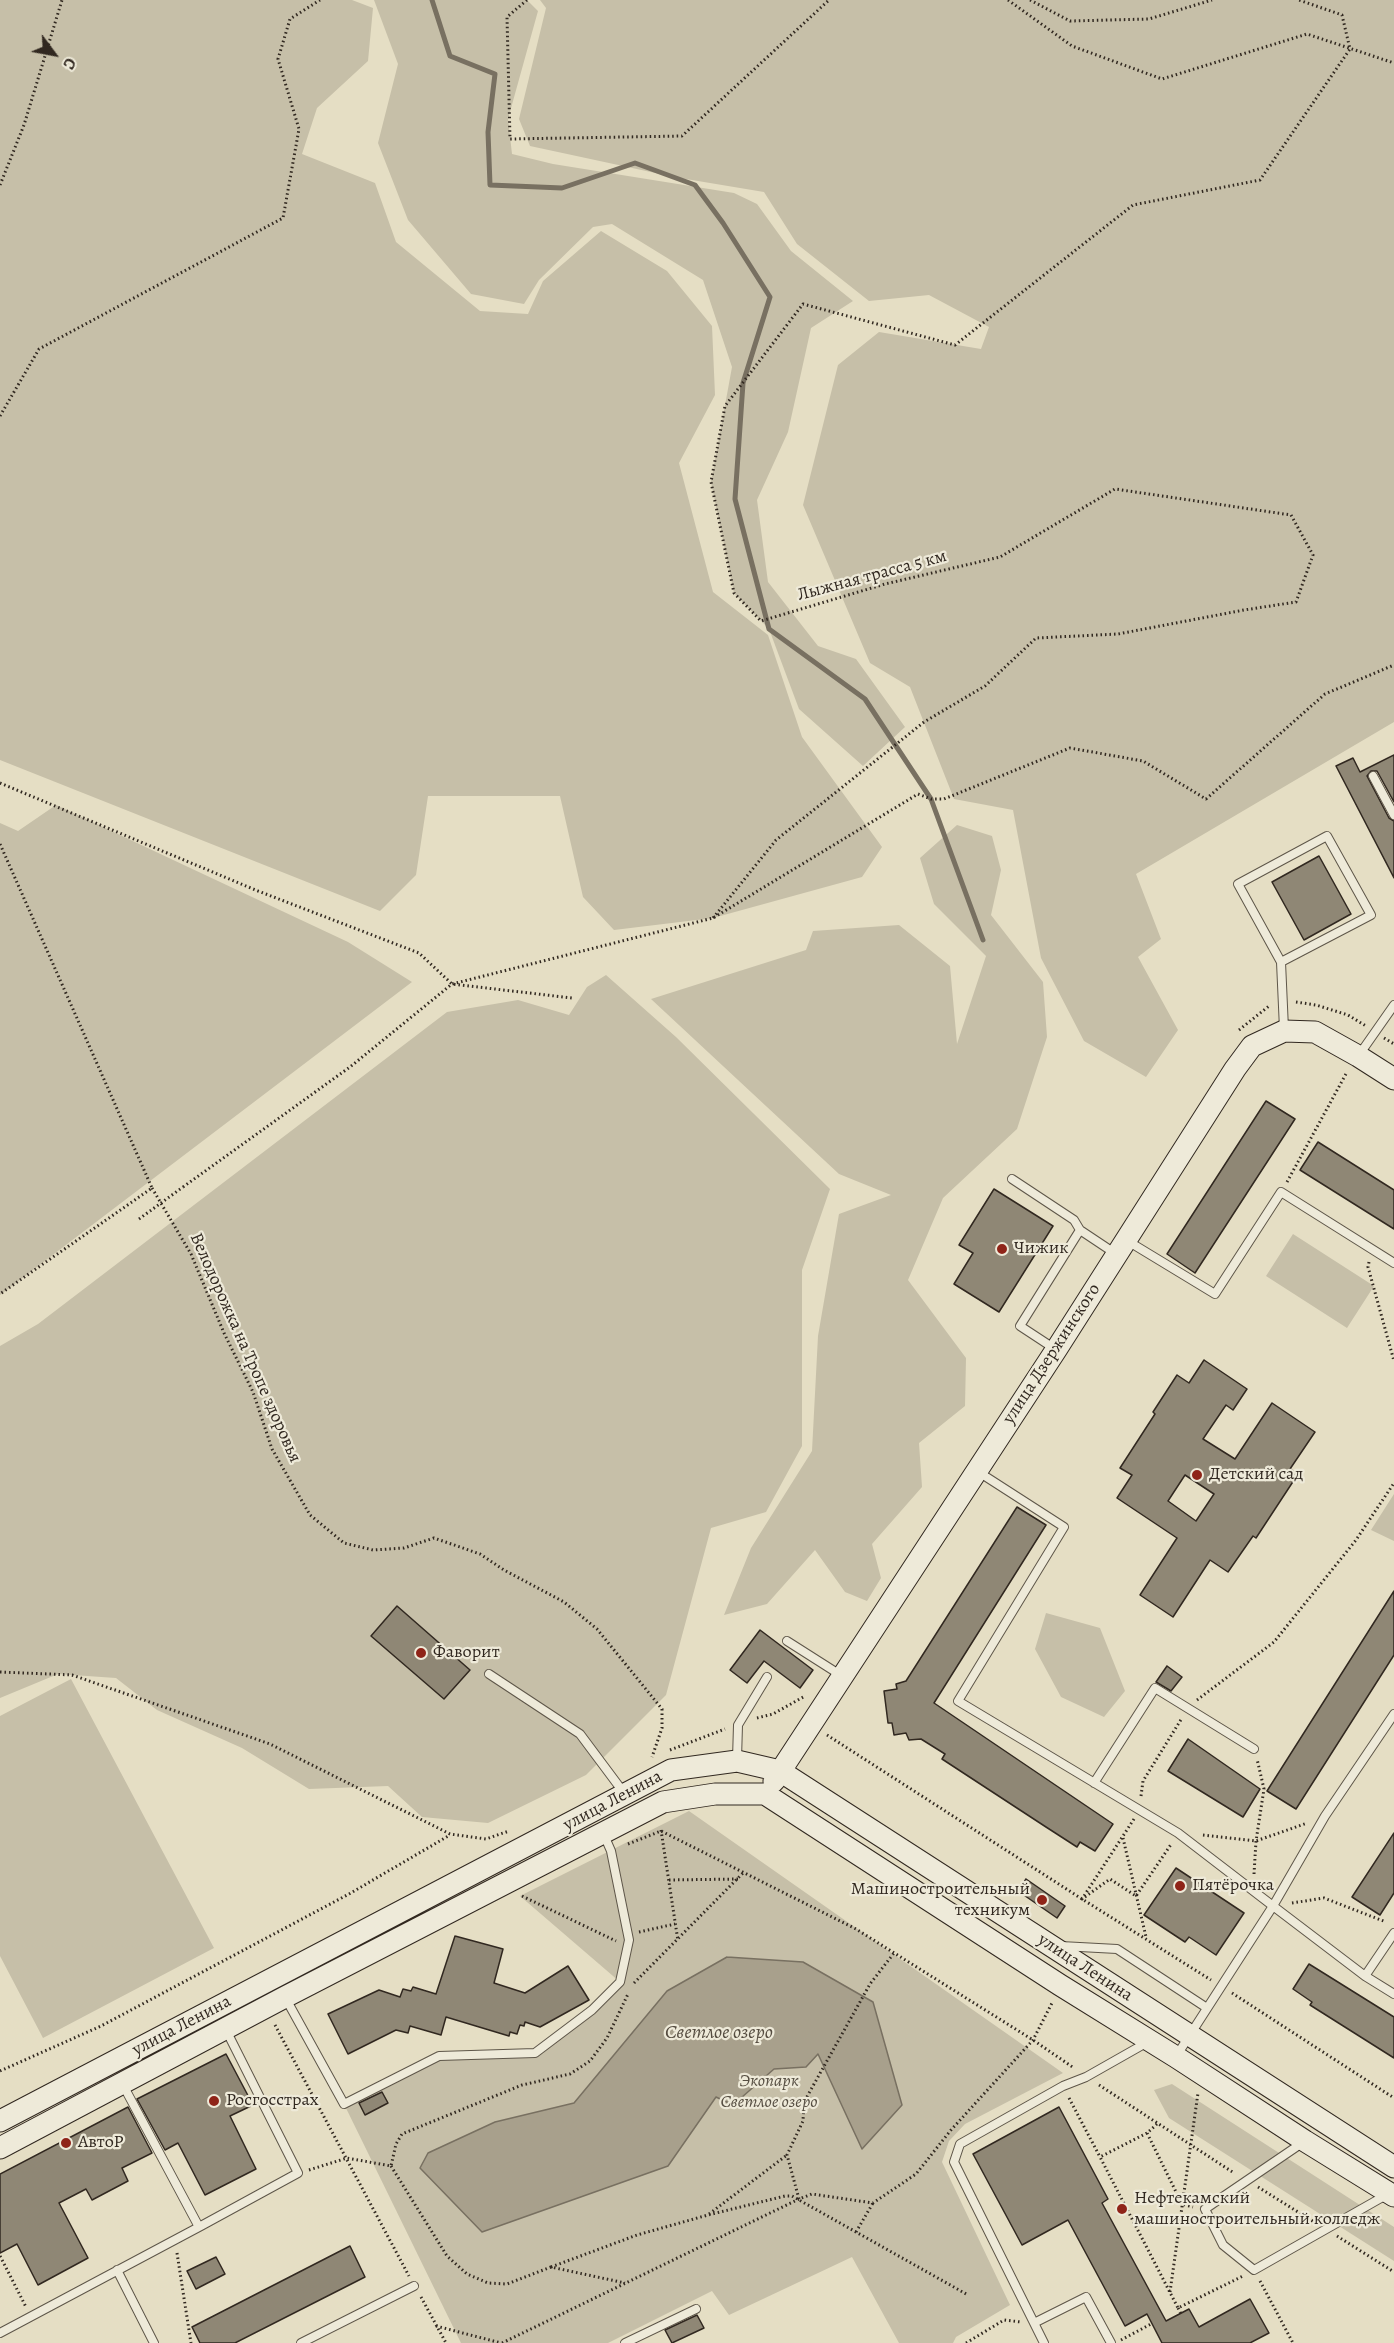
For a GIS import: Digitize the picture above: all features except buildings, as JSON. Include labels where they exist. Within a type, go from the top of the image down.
[{"type":"main road","name":"улица Дзержинского","points":[[765,1794],[1252,1046],[1284,1031],[1315,1032],[1394,1079]]},
{"type":"main road","name":"улица Ленина","points":[[0,2121],[671,1770],[736,1761],[780,1771],[1394,2167]]},
{"type":"main road","name":"улица Ленина","points":[[0,2148],[285,1997],[607,1841],[663,1802],[715,1794],[765,1794],[1391,2194]]},
{"type":"lane","points":[[1373,776],[1394,815]]},
{"type":"lane","points":[[1281,962],[1371,915],[1327,837],[1238,885],[1281,962],[1284,1031]]},
{"type":"lane","points":[[1358,1056],[1394,1005]]},
{"type":"lane","points":[[1012,1179],[1074,1220],[1080,1230],[1121,1247],[1215,1294],[1281,1192],[1394,1263]]},
{"type":"lane","points":[[1056,1350],[1020,1326],[1080,1230]]},
{"type":"lane","points":[[977,1471],[1064,1527],[958,1701],[1178,1833],[1253,1893],[1365,1976],[1394,1994]]},
{"type":"lane","points":[[787,1641],[843,1677]]},
{"type":"lane","points":[[489,1674],[580,1734],[625,1795]]},
{"type":"lane","points":[[736,1761],[738,1725],[767,1677]]},
{"type":"lane","points":[[1094,1783],[1155,1688],[1254,1749]]},
{"type":"lane","points":[[1176,2057],[1273,1906],[1325,1816],[1394,1714]]},
{"type":"lane","points":[[285,1997],[344,2104],[439,2056],[535,2054],[592,2010],[620,1982],[629,1948],[628,1934],[607,1841]]},
{"type":"lane","points":[[1365,1976],[1394,1933]]},
{"type":"lane","points":[[1052,1946],[1117,1949],[1207,2008]]},
{"type":"lane","points":[[0,2333],[298,2173],[226,2030]]},
{"type":"lane","points":[[1044,2343],[954,2162],[960,2144],[1063,2086],[1086,2077],[1150,2041]]},
{"type":"lane","points":[[122,2083],[199,2227]]},
{"type":"lane","points":[[1305,2141],[1205,2209],[1223,2245],[1254,2270],[1391,2194]]},
{"type":"lane","points":[[117,2270],[154,2343]]},
{"type":"lane","points":[[301,2343],[414,2286]]},
{"type":"lane","points":[[1035,2323],[1086,2297],[1113,2343]]},
{"type":"lane","points":[[625,2343],[696,2308]]},
{"type":"path","points":[[0,185],[24,125],[62,0]]},
{"type":"path","points":[[0,416],[39,349],[283,219],[299,129],[278,59],[290,19],[320,0]]},
{"type":"path","points":[[527,0],[507,17],[510,139],[682,136],[829,0]]},
{"type":"path","points":[[1008,0],[1072,46],[1162,79],[1307,34],[1394,63]]},
{"type":"path","points":[[1030,0],[1070,21],[1149,19],[1212,0]]},
{"type":"path","points":[[1299,0],[1342,15],[1350,49]]},
{"type":"path","name":"Лыжная трасса 5 км","points":[[713,918],[776,840],[924,722],[985,686],[1036,638],[1118,634],[1296,602],[1313,555],[1291,515],[1115,489],[1000,557],[885,584],[761,621],[734,593],[711,482],[725,406],[803,304],[955,345],[1133,205],[1260,180],[1350,49]]},
{"type":"path","points":[[139,1219],[350,1067],[452,984],[713,918],[918,794],[931,799],[944,799],[1070,748],[1143,761],[1206,799],[1325,694],[1394,665]]},
{"type":"path","points":[[0,783],[258,891],[419,953],[452,984],[572,998]]},
{"type":"path","name":"Велодорожка на Тропе здоровья","points":[[0,844],[153,1188],[191,1254],[224,1333],[253,1392],[272,1449],[310,1515],[344,1543],[373,1550],[404,1548],[434,1538],[480,1554],[504,1570],[564,1602],[597,1629],[662,1710],[662,1728],[651,1757]]},
{"type":"path","points":[[1281,1192],[1339,1084],[1358,1056]]},
{"type":"path","points":[[0,1294],[153,1188]]},
{"type":"path","points":[[1372,1249],[1368,1267],[1394,1361]]},
{"type":"path","points":[[1189,1707],[1208,1690],[1274,1642],[1356,1540],[1394,1483]]},
{"type":"path","points":[[0,1672],[72,1675],[270,1744],[450,1834],[486,1839],[517,1828]]},
{"type":"path","points":[[811,1725],[1072,1893],[1146,1937],[1394,2098]]},
{"type":"path","points":[[1253,1893],[1256,1841],[1264,1789],[1254,1749]]},
{"type":"path","points":[[1256,1841],[1325,1816]]},
{"type":"path","points":[[607,1841],[661,1830],[856,1929],[1032,2040],[1086,2077]]},
{"type":"path","points":[[661,1830],[678,1941]]},
{"type":"path","points":[[0,2071],[112,2020],[349,1894],[450,1834]]},
{"type":"path","points":[[1123,1838],[1146,1937]]},
{"type":"path","points":[[633,1984],[744,1873]]},
{"type":"path","points":[[669,1880],[738,1879]]},
{"type":"path","points":[[520,1896],[629,1948]]},
{"type":"path","points":[[1273,1906],[1324,1898],[1394,1926]]},
{"type":"path","points":[[628,1934],[675,1924]]},
{"type":"path","points":[[708,2215],[787,2155],[803,2121],[804,2102],[870,1984],[894,1953]]},
{"type":"path","points":[[856,2232],[873,2202],[916,2174],[951,2130],[1032,2040],[1060,1984]]},
{"type":"path","points":[[628,1993],[607,2038],[590,2061],[570,2074],[522,2085],[402,2134],[396,2144],[391,2166],[447,2256],[467,2274],[488,2283],[507,2284],[637,2235],[785,2196],[800,2199],[968,2295]]},
{"type":"path","points":[[275,2024],[396,2251]]},
{"type":"path","points":[[1170,2294],[1201,2073]]},
{"type":"path","points":[[1063,2086],[1181,2314]]},
{"type":"path","points":[[1100,2157],[1147,2133],[1157,2124]]},
{"type":"path","points":[[1147,2133],[1182,2204]]},
{"type":"path","points":[[787,2155],[800,2199]]},
{"type":"path","points":[[298,2173],[347,2158],[391,2166]]},
{"type":"path","points":[[446,2343],[436,2326],[501,2343],[812,2194],[873,2202]]},
{"type":"path","points":[[1182,2204],[1205,2209]]},
{"type":"path","points":[[174,2240],[191,2343]]},
{"type":"path","points":[[0,2256],[31,2316]]},
{"type":"path","points":[[551,2266],[627,2283]]},
{"type":"path","points":[[1178,2308],[1254,2270],[1293,2343]]},
{"type":"path","points":[[966,2343],[1004,2320],[1035,2323]]},
{"type":"path","points":[[1113,2343],[1151,2324]]},
{"type":"green space","points":[[0,0],[352,0],[373,8],[368,61],[317,108],[302,154],[375,183],[396,242],[480,311],[528,314],[543,281],[601,231],[667,271],[712,326],[715,395],[679,463],[713,592],[768,635],[802,737],[882,847],[862,877],[713,918],[614,930],[583,897],[560,796],[428,796],[416,875],[380,911],[0,760]]},
{"type":"green space","points":[[374,0],[527,0],[538,11],[508,119],[512,154],[553,164],[734,193],[757,204],[791,251],[853,301],[811,328],[788,432],[757,500],[768,582],[818,646],[856,659],[905,727],[863,766],[799,709],[769,629],[734,593],[711,482],[732,367],[703,280],[612,224],[593,227],[539,280],[524,304],[471,294],[408,220],[378,143],[398,64]]},
{"type":"green space","points":[[540,0],[1394,0],[1394,722],[1136,874],[1161,939],[1138,957],[1178,1030],[1146,1077],[1084,1041],[1041,958],[1013,810],[954,799],[910,687],[870,663],[803,505],[838,365],[879,332],[981,349],[989,327],[929,295],[869,301],[797,244],[764,192],[674,177],[530,146],[519,119],[546,8]]},
{"type":"green space","points":[[56,805],[348,942],[412,982],[0,1295],[0,823],[18,831]]},
{"type":"green space","points":[[957,825],[992,836],[1001,870],[991,915],[1043,982],[1047,1037],[1017,1129],[943,1198],[908,1280],[966,1358],[965,1406],[919,1443],[922,1487],[872,1544],[881,1578],[867,1601],[845,1592],[815,1550],[767,1604],[724,1615],[751,1548],[812,1451],[818,1336],[839,1214],[891,1195],[839,1174],[651,999],[806,950],[813,931],[899,925],[950,966],[957,1044],[986,956],[934,904],[920,858]]},
{"type":"green space","points":[[606,975],[676,1037],[830,1189],[802,1270],[802,1446],[766,1512],[711,1528],[666,1695],[586,1775],[488,1823],[422,1817],[388,1786],[309,1789],[242,1748],[157,1710],[116,1678],[58,1674],[0,1698],[0,1346],[38,1324],[447,1012],[518,1000],[569,1015],[587,987]]},
{"type":"green space","points":[[1293,1234],[1374,1286],[1347,1328],[1266,1276]]},
{"type":"green space","points":[[1394,1494],[1394,1541],[1371,1530]]},
{"type":"green space","points":[[1046,1613],[1100,1628],[1125,1691],[1104,1717],[1061,1697],[1035,1649]]},
{"type":"green space","points":[[71,1679],[214,1948],[43,2038],[0,1956],[0,1716]]},
{"type":"green space","name":"Экопарк Светлое озеро","points":[[689,1811],[1063,2073],[965,2124],[949,2141],[942,2162],[1010,2305],[956,2337],[953,2343],[899,2343],[852,2257],[729,2315],[712,2291],[608,2343],[461,2343],[344,2104],[439,2056],[535,2053],[620,1982],[520,1896]]},
{"type":"green space","points":[[1172,2084],[1394,2227],[1394,2261],[1169,2118],[1154,2090]]},
{"type":"water","name":"Светлое озеро","points":[[727,1957],[803,1962],[873,2002],[902,2105],[862,2149],[818,2054],[806,2067],[774,2069],[733,2105],[716,2097],[668,2166],[482,2232],[420,2168],[428,2153],[495,2122],[574,2103],[667,1991]]},
{"type":"waterway","points":[[432,0],[450,56],[495,74],[488,132],[490,185],[562,188],[635,163],[695,185],[723,223],[770,297],[743,383],[735,499],[769,629],[865,699],[931,799],[983,940]]},
{"type":"place","name":"Чижик","points":[[1002,1249]]},
{"type":"place","name":"Детский сад","points":[[1197,1475]]},
{"type":"place","name":"Фаворит","points":[[421,1653]]},
{"type":"place","name":"Пятёрочка","points":[[1180,1886]]},
{"type":"place","name":"Машиностроительный техникум","points":[[1042,1900]]},
{"type":"place","name":"Росгосстрах","points":[[214,2101]]},
{"type":"place","name":"АвтоР","points":[[66,2143]]},
{"type":"place","name":"Нефтекамский машиностроительный колледж","points":[[1122,2209]]}]
